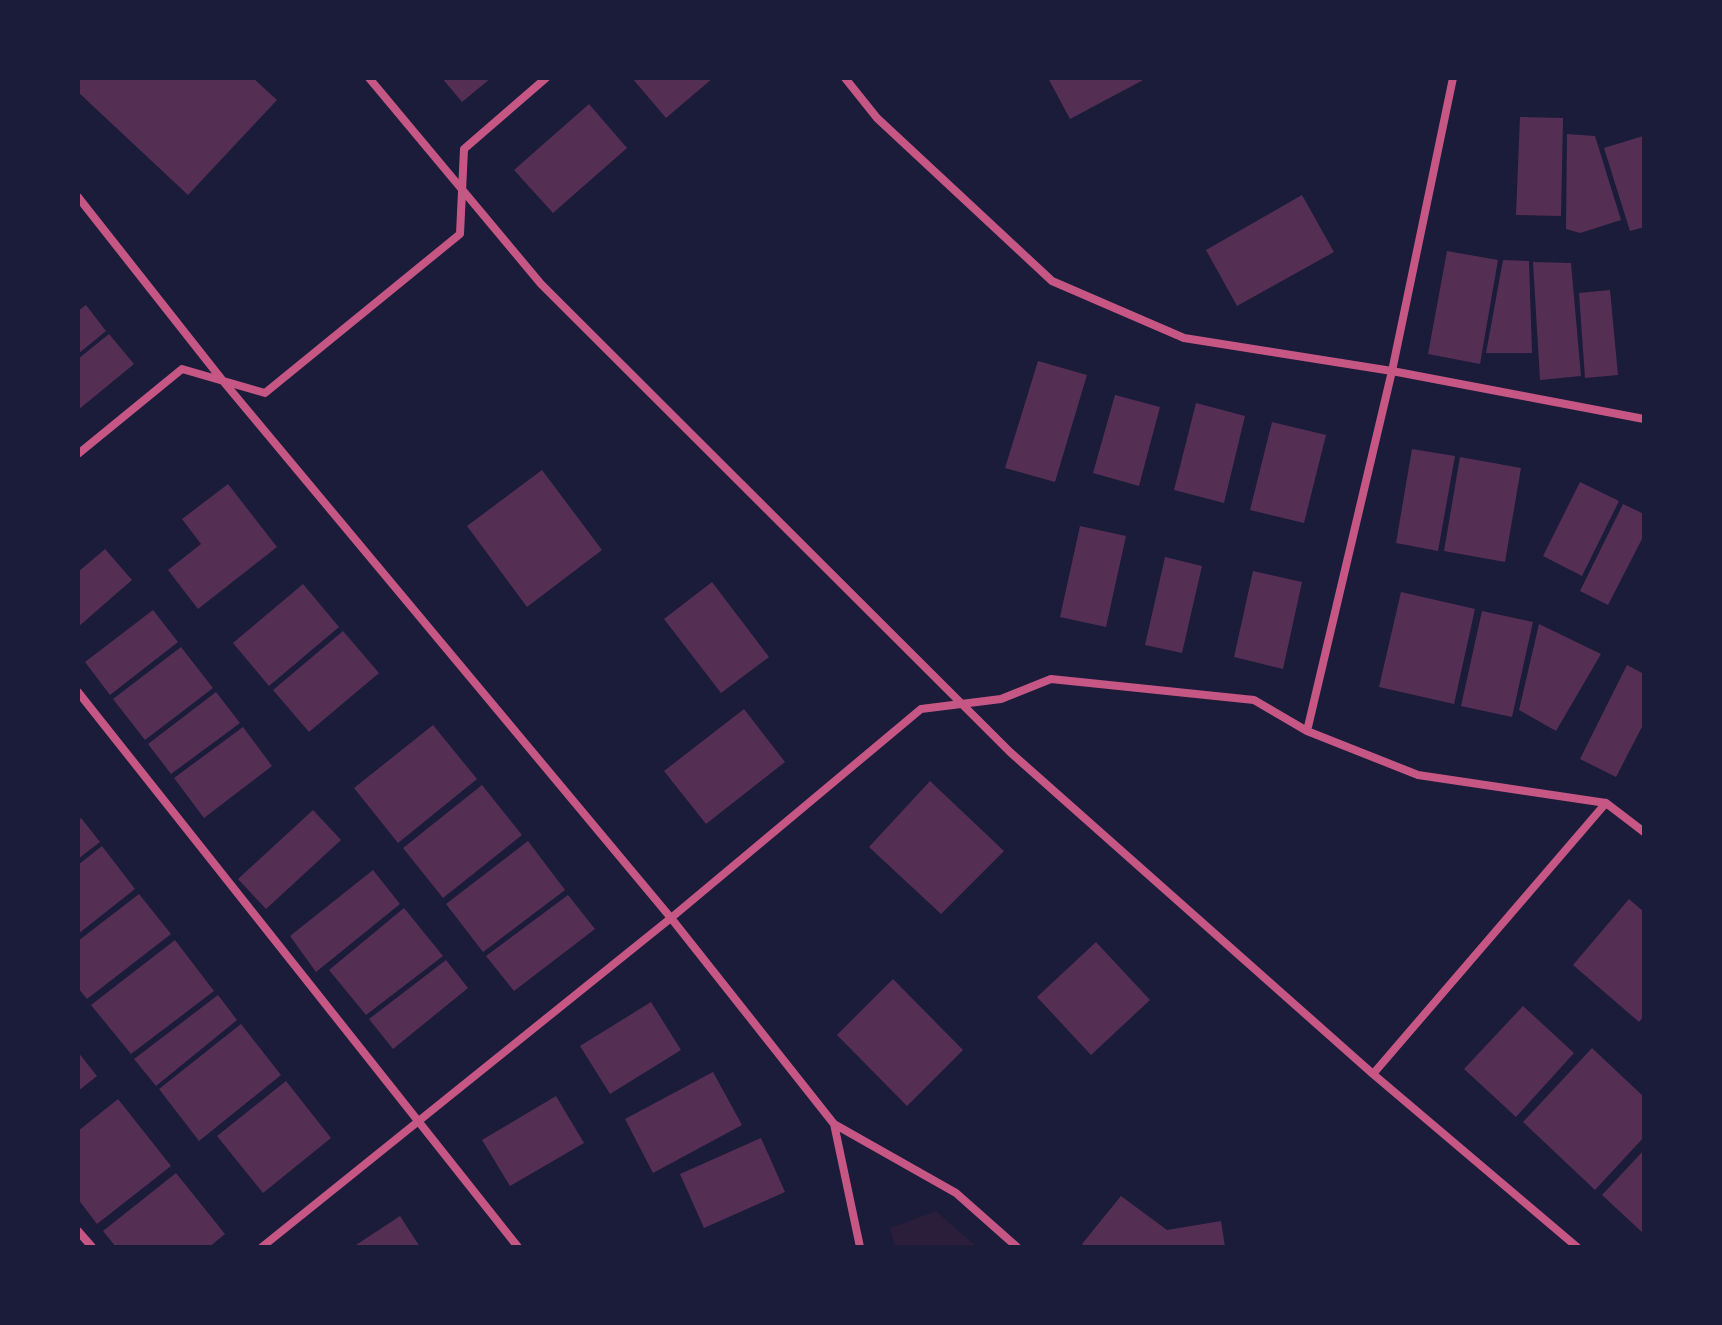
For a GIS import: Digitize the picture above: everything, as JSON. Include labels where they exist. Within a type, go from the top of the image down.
[{"type":"street","points":[[369,78],[460,191],[541,284],[1010,752],[1373,1074],[1577,1247]]},
{"type":"street","points":[[78,454],[182,369],[265,393],[460,234],[464,149],[546,78]]},
{"type":"street","points":[[845,78],[877,118],[1052,281],[1184,338],[1392,371],[1644,419]]},
{"type":"street","points":[[1307,731],[1392,371],[1453,78]]},
{"type":"street","points":[[78,197],[223,381],[671,918],[834,1124],[956,1193],[1017,1247]]},
{"type":"street","points":[[262,1247],[671,918],[921,709],[965,706],[1001,699],[1051,679],[1254,700],[1307,731],[1418,775],[1606,803],[1644,832]]},
{"type":"street","points":[[78,692],[419,1118],[518,1247]]},
{"type":"street","points":[[1373,1074],[1606,803]]},
{"type":"street","points":[[834,1124],[860,1247]]},
{"type":"street","points":[[78,1231],[92,1247]]},
{"type":"shaded area","points":[[936,1211],[977,1247],[895,1247],[890,1228]]},
{"type":"building","points":[[78,78],[253,78],[277,100],[188,195],[78,92]]},
{"type":"building","points":[[442,78],[491,78],[462,102]]},
{"type":"building","points":[[632,78],[713,78],[666,118]]},
{"type":"building","points":[[1048,78],[1147,78],[1070,119]]},
{"type":"building","points":[[589,104],[627,148],[553,213],[514,170]]},
{"type":"building","points":[[1520,117],[1563,118],[1561,216],[1516,215]]},
{"type":"building","points":[[1567,134],[1595,136],[1621,220],[1580,233],[1566,229]]},
{"type":"building","points":[[1643,136],[1644,227],[1630,231],[1604,148]]},
{"type":"building","points":[[1302,195],[1334,252],[1237,306],[1206,250]]},
{"type":"building","points":[[1447,251],[1498,260],[1480,364],[1428,354]]},
{"type":"building","points":[[1503,260],[1529,261],[1532,353],[1486,353]]},
{"type":"building","points":[[1533,262],[1571,263],[1581,376],[1540,380]]},
{"type":"building","points":[[1610,290],[1618,375],[1585,378],[1579,293]]},
{"type":"building","points":[[86,305],[106,331],[78,354],[78,311]]},
{"type":"building","points":[[109,334],[134,364],[78,410],[78,359]]},
{"type":"building","points":[[1038,361],[1087,375],[1055,482],[1005,468]]},
{"type":"building","points":[[1115,395],[1160,407],[1139,486],[1093,473]]},
{"type":"building","points":[[1196,403],[1245,416],[1224,503],[1174,490]]},
{"type":"building","points":[[1272,422],[1326,435],[1304,523],[1250,510]]},
{"type":"building","points":[[1412,449],[1455,456],[1438,551],[1396,543]]},
{"type":"building","points":[[1460,457],[1521,468],[1505,562],[1444,551]]},
{"type":"building","points":[[542,470],[602,550],[527,607],[467,526]]},
{"type":"building","points":[[1580,482],[1619,501],[1582,576],[1543,556]]},
{"type":"building","points":[[228,484],[277,547],[198,609],[168,570],[201,544],[182,519]]},
{"type":"building","points":[[1623,504],[1644,514],[1644,535],[1608,605],[1580,591]]},
{"type":"building","points":[[1080,526],[1126,536],[1106,627],[1060,617]]},
{"type":"building","points":[[105,549],[132,580],[78,627],[78,572]]},
{"type":"building","points":[[1165,557],[1202,566],[1182,653],[1145,645]]},
{"type":"building","points":[[1253,571],[1302,582],[1283,669],[1234,657]]},
{"type":"building","points":[[712,582],[769,657],[721,693],[664,619]]},
{"type":"building","points":[[303,584],[339,627],[269,686],[233,643]]},
{"type":"building","points":[[1401,592],[1475,609],[1454,704],[1379,687]]},
{"type":"building","points":[[153,610],[178,642],[110,695],[85,662]]},
{"type":"building","points":[[1482,611],[1533,622],[1512,717],[1461,706]]},
{"type":"building","points":[[1539,624],[1601,654],[1556,731],[1519,710]]},
{"type":"building","points":[[343,631],[379,673],[309,732],[273,690]]},
{"type":"building","points":[[181,647],[213,688],[145,740],[113,699]]},
{"type":"building","points":[[1627,665],[1644,674],[1644,723],[1616,777],[1580,759]]},
{"type":"building","points":[[216,692],[240,723],[171,774],[148,744]]},
{"type":"building","points":[[744,709],[785,762],[706,824],[664,771]]},
{"type":"building","points":[[433,725],[477,779],[398,843],[354,788]]},
{"type":"building","points":[[243,727],[272,766],[204,818],[174,778]]},
{"type":"building","points":[[930,781],[1004,851],[941,914],[869,847]]},
{"type":"building","points":[[482,785],[522,835],[443,898],[403,848]]},
{"type":"building","points":[[313,810],[341,840],[266,909],[238,879]]},
{"type":"building","points":[[81,818],[100,842],[78,859],[78,820]]},
{"type":"building","points":[[528,841],[565,890],[483,952],[446,904]]},
{"type":"building","points":[[102,846],[135,889],[78,934],[78,865]]},
{"type":"building","points":[[373,870],[400,904],[316,972],[290,936]]},
{"type":"building","points":[[139,894],[171,934],[87,999],[78,988],[78,941]]},
{"type":"building","points":[[568,895],[595,929],[514,991],[486,956]]},
{"type":"building","points":[[1629,899],[1644,912],[1644,1016],[1639,1022],[1573,965]]},
{"type":"building","points":[[404,908],[443,956],[366,1015],[329,970]]},
{"type":"building","points":[[175,940],[214,991],[131,1054],[91,1005]]},
{"type":"building","points":[[1096,942],[1150,1000],[1091,1055],[1037,997]]},
{"type":"building","points":[[446,960],[468,988],[393,1049],[369,1019]]},
{"type":"building","points":[[893,979],[963,1050],[907,1106],[837,1035]]},
{"type":"building","points":[[218,995],[237,1020],[156,1086],[134,1059]]},
{"type":"building","points":[[651,1002],[681,1050],[610,1094],[580,1046]]},
{"type":"building","points":[[1523,1006],[1574,1053],[1516,1117],[1464,1069]]},
{"type":"building","points":[[241,1024],[281,1075],[199,1141],[159,1089]]},
{"type":"building","points":[[1592,1048],[1644,1097],[1644,1137],[1595,1190],[1523,1122]]},
{"type":"building","points":[[78,1052],[97,1076],[78,1091]]},
{"type":"building","points":[[713,1072],[742,1125],[653,1173],[625,1119]]},
{"type":"building","points":[[286,1081],[331,1138],[263,1193],[217,1136]]},
{"type":"building","points":[[556,1096],[584,1143],[510,1186],[482,1140]]},
{"type":"building","points":[[118,1099],[171,1166],[97,1224],[78,1199],[78,1131]]},
{"type":"building","points":[[761,1138],[785,1192],[704,1228],[680,1174]]},
{"type":"building","points":[[1644,1150],[1644,1234],[1602,1195]]},
{"type":"building","points":[[176,1173],[225,1234],[209,1247],[116,1247],[103,1231]]},
{"type":"building","points":[[1121,1196],[1167,1230],[1221,1221],[1225,1247],[1085,1247],[1082,1244]]},
{"type":"building","points":[[400,1216],[420,1247],[353,1247]]}]
